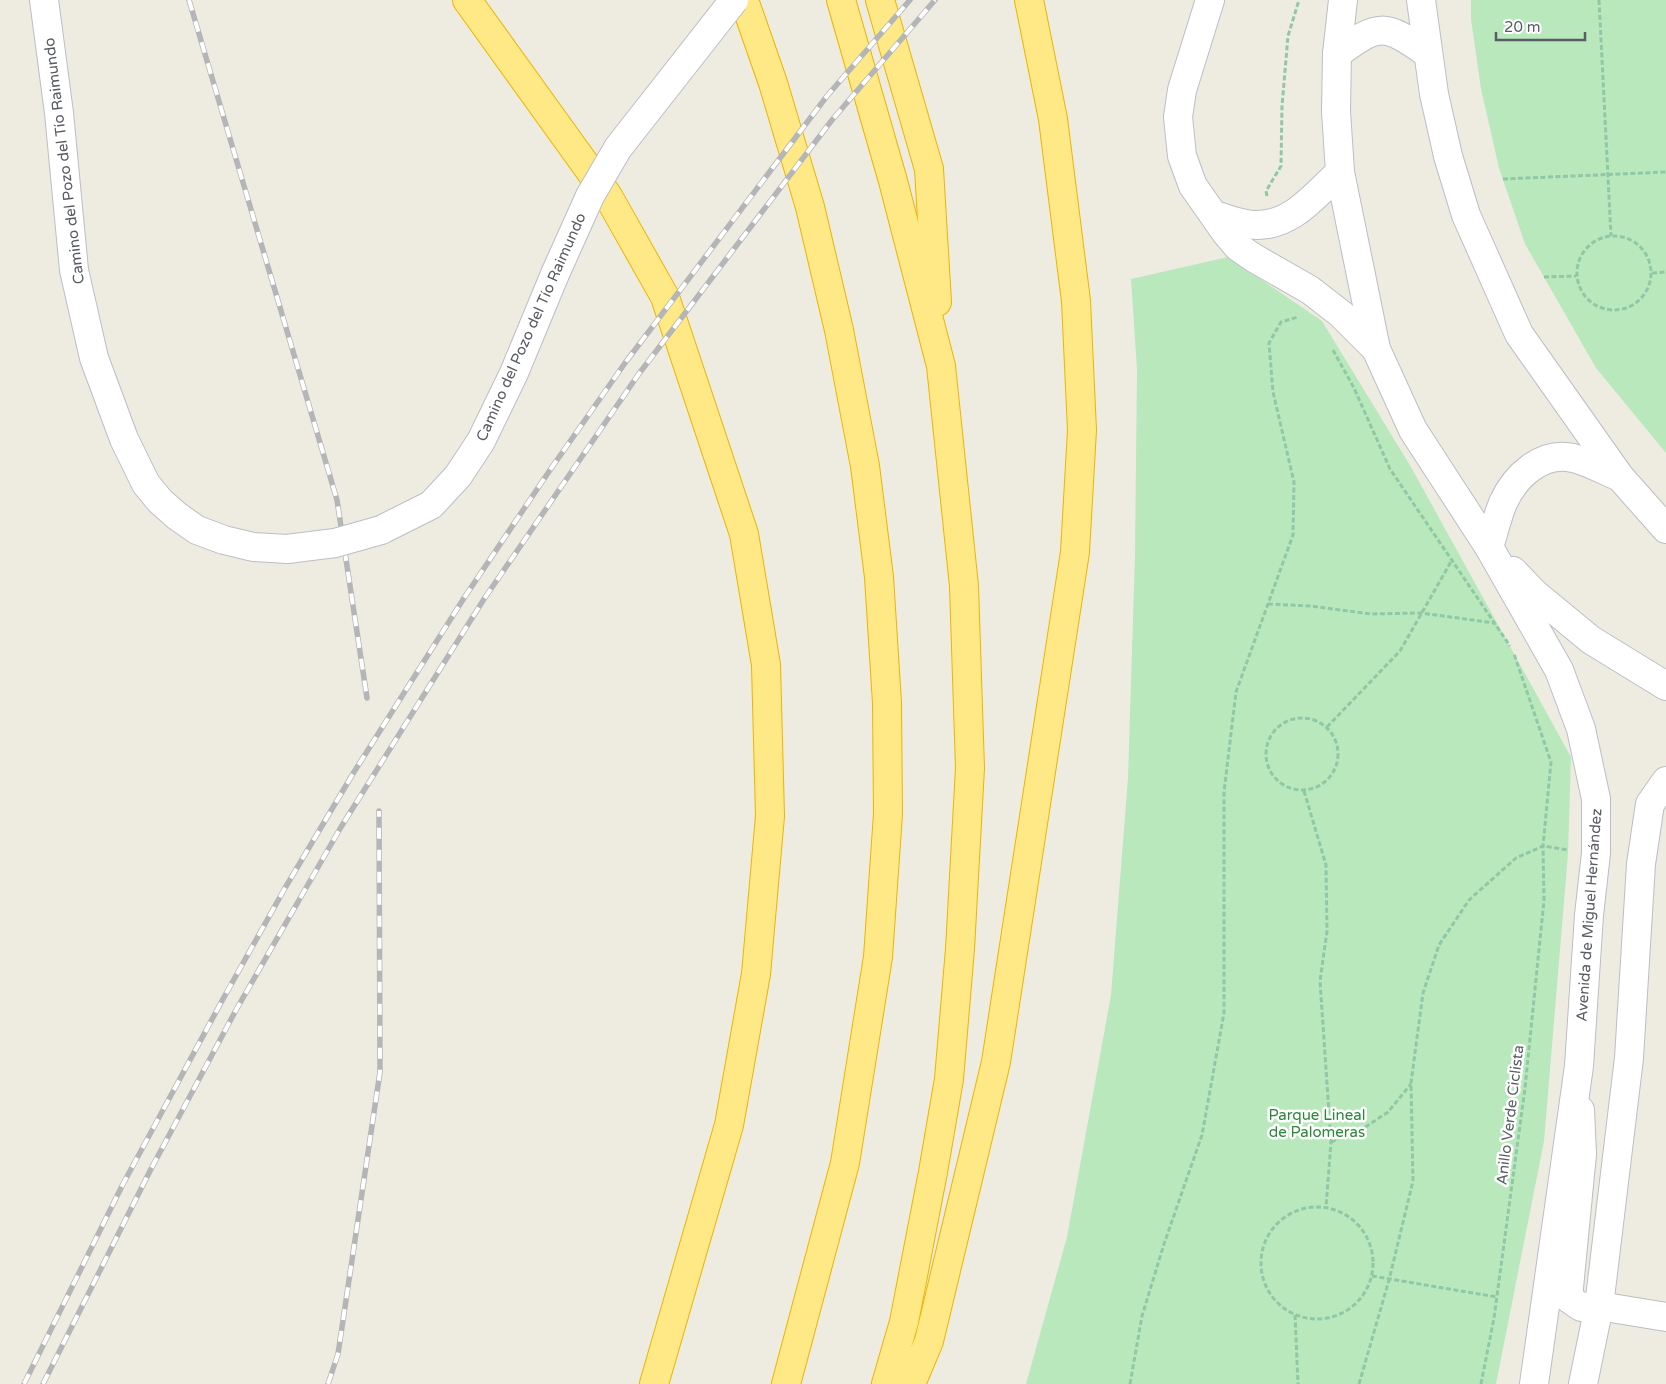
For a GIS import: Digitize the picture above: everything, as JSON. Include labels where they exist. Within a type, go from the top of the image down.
[{"type":"highway","points":[[467,0],[608,196],[665,297],[744,534],[766,664],[770,816],[756,974],[729,1125],[654,1384]]},
{"type":"highway","points":[[744,0],[773,83],[810,207],[839,330],[865,466],[879,577],[887,703],[888,814],[878,956],[845,1163],[786,1384]]},
{"type":"highway","points":[[841,0],[894,181],[941,366]]},
{"type":"highway","points":[[880,0],[929,168],[941,366],[964,586],[970,777],[960,949],[949,1079],[904,1322],[886,1384]]},
{"type":"highway","points":[[911,1384],[929,1340],[996,1062],[1075,552],[1082,430],[1076,301],[1053,119],[1028,0]]},
{"type":"street","name":"Camino del Pozo del Tío Raimundo","points":[[44,0],[74,270],[94,358],[124,439],[146,484],[160,501],[197,530],[224,540],[253,546],[287,549],[335,543],[381,530],[431,504],[458,476],[481,441],[514,373],[590,196],[618,148],[734,0]]},
{"type":"street","points":[[1210,0],[1182,90],[1178,117],[1182,156],[1193,186],[1238,247],[1310,290],[1341,314],[1376,349]]},
{"type":"street","points":[[1343,0],[1337,54],[1336,111],[1340,172],[1376,349],[1413,430],[1489,547],[1534,592],[1590,640],[1666,686]]},
{"type":"street","points":[[1421,0],[1434,94],[1448,156],[1466,215],[1519,334],[1620,476],[1666,529]]},
{"type":"street","points":[[1337,54],[1366,34],[1376,31],[1388,31],[1402,36],[1427,53]]},
{"type":"street","points":[[1214,215],[1239,223],[1256,225],[1275,223],[1291,216],[1340,172]]},
{"type":"street","points":[[1489,547],[1504,502],[1515,484],[1530,467],[1551,458],[1572,458],[1620,476]]},
{"type":"street","name":"Avenida de Miguel Hernández","points":[[1489,547],[1559,670],[1581,729],[1596,799],[1596,853],[1589,915],[1579,1066],[1534,1384]]},
{"type":"street","points":[[1583,1384],[1599,1306],[1629,1058],[1641,864],[1650,804],[1666,780]]},
{"type":"street","points":[[1641,864],[1666,813]]},
{"type":"street","name":"Avenida de Miguel Hernández","points":[[1579,1066],[1582,1154],[1568,1298],[1581,1307],[1599,1306]]},
{"type":"street","points":[[1599,1306],[1666,1317]]},
{"type":"path","points":[[1599,0],[1611,236]]},
{"type":"path","points":[[1503,179],[1666,172]]},
{"type":"path","points":[[1611,236],[1621,236],[1639,245],[1646,253],[1651,273],[1649,285],[1643,297],[1633,305],[1622,310],[1608,311],[1596,307],[1586,299],[1579,288],[1576,276],[1577,264],[1582,253],[1599,238],[1611,236]]},
{"type":"path","points":[[1651,273],[1666,272]]},
{"type":"path","points":[[1544,277],[1576,276]]},
{"type":"path","points":[[1130,1384],[1142,1316],[1164,1244],[1202,1135],[1224,1013],[1224,792],[1236,692],[1293,536],[1294,482],[1273,392],[1269,343],[1281,322],[1305,316]]},
{"type":"path","points":[[1327,727],[1400,651],[1452,560]]},
{"type":"path","points":[[1268,604],[1311,606],[1371,614],[1421,613],[1494,623]]},
{"type":"path","points":[[1305,718],[1316,720],[1327,727],[1334,737],[1338,748],[1338,761],[1334,772],[1326,782],[1316,789],[1292,790],[1281,785],[1272,777],[1267,766],[1265,754],[1267,742],[1273,732],[1282,724],[1293,719],[1305,718]]},
{"type":"path","points":[[1304,791],[1326,865],[1327,931],[1320,981],[1331,1142],[1326,1207]]},
{"type":"path","points":[[1359,1384],[1389,1280],[1413,1180],[1411,1083],[1422,993],[1440,944],[1469,900],[1516,858],[1543,846],[1576,851]]},
{"type":"path","name":"Anillo Verde Ciclista","points":[[1481,1384],[1497,1297],[1526,1088],[1544,900],[1543,846]]},
{"type":"path","points":[[1331,1142],[1361,1130],[1388,1112],[1411,1083]]},
{"type":"path","points":[[1326,1207],[1354,1220],[1364,1231],[1371,1245],[1374,1260],[1372,1276],[1366,1291],[1356,1304],[1343,1314],[1327,1319],[1311,1320],[1295,1315],[1280,1306],[1268,1292],[1262,1275],[1261,1256],[1266,1239],[1276,1224],[1290,1213],[1308,1208],[1326,1207]]},
{"type":"path","points":[[1372,1276],[1497,1297]]},
{"type":"path","points":[[1295,1315],[1298,1384]]},
{"type":"green space","points":[[1471,0],[1666,0],[1666,453],[1596,368],[1525,244],[1499,168],[1481,89],[1471,19]]},
{"type":"green space","name":"Parque Lineal de Palomeras","points":[[1228,257],[1322,321],[1411,467],[1571,757],[1568,854],[1544,1141],[1496,1384],[1026,1384],[1067,1237],[1111,995],[1128,778],[1135,555],[1137,369],[1131,279]]},
{"type":"railway","points":[[189,0],[337,500],[367,698]]},
{"type":"railway","points":[[24,1384],[123,1184],[285,888],[354,772],[464,598],[625,363],[827,96],[910,0]]},
{"type":"railway","points":[[43,1384],[151,1169],[236,1010],[341,827],[484,599],[638,375],[832,120],[935,0]]},
{"type":"railway","points":[[328,1384],[338,1354],[380,1072],[379,811]]}]
